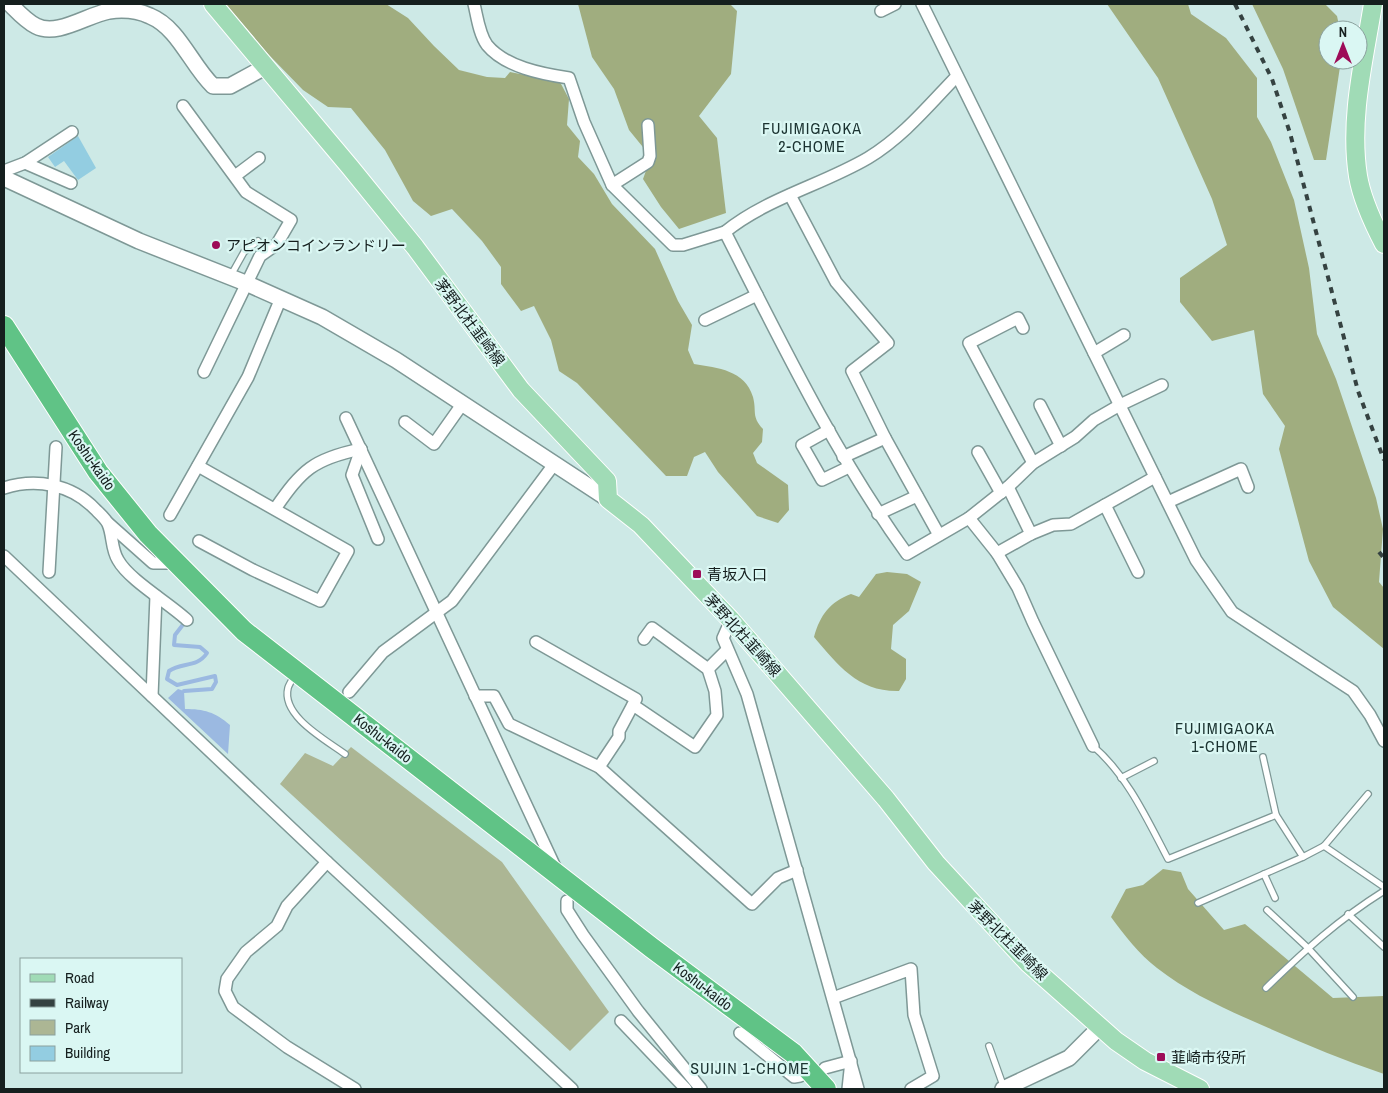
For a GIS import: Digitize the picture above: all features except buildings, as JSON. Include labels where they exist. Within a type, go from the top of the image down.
[{"type":"highway","name":"Koshu-kaido","points":[[4,326],[98,472],[148,534],[244,631],[793,1053],[826,1089]]},
{"type":"main road","name":"茅野北杜韮崎線","points":[[212,4],[415,247],[521,390],[607,481],[608,499],[640,525],[731,620],[830,734],[977,910],[1028,963],[1100,1027],[1145,1061],[1200,1089]]},
{"type":"main road","points":[[1373,4],[1356,108],[1356,157],[1358,177],[1366,206],[1384,243]]},
{"type":"street","points":[[10,4],[37,27],[48,29],[108,11],[125,9],[151,16],[179,39],[204,77],[213,86],[230,86],[265,67]]},
{"type":"street","points":[[474,4],[486,44],[498,55],[526,69],[569,78],[584,122],[612,185],[673,245],[683,245],[725,232],[748,215],[866,160],[894,141],[957,76]]},
{"type":"street","points":[[881,11],[895,4]]},
{"type":"street","points":[[922,4],[1196,560],[1232,612],[1352,691],[1370,715],[1384,741]]},
{"type":"street","points":[[183,106],[246,192],[291,220],[277,244],[260,256],[204,372]]},
{"type":"street","points":[[612,185],[648,162],[650,156],[648,125]]},
{"type":"street","points":[[4,172],[25,163],[72,132]]},
{"type":"street","points":[[235,176],[260,158]]},
{"type":"street","points":[[25,163],[71,183]]},
{"type":"street","points":[[4,178],[139,241],[230,276],[322,317],[396,360],[608,499]]},
{"type":"street","points":[[790,196],[836,282],[888,343],[852,371],[885,438],[939,535]]},
{"type":"street","points":[[725,232],[846,462],[878,514],[907,554],[969,518],[1005,490],[1033,463],[1061,446],[1094,420],[1120,404],[1162,385]]},
{"type":"street","points":[[705,320],[757,295]]},
{"type":"street","points":[[170,515],[248,378],[281,298]]},
{"type":"street","points":[[1023,328],[1018,318],[969,343],[1033,463]]},
{"type":"street","points":[[1094,353],[1124,335]]},
{"type":"street","points":[[405,422],[434,444],[463,403]]},
{"type":"street","points":[[1040,405],[1061,446]]},
{"type":"street","points":[[346,418],[557,873]]},
{"type":"street","points":[[829,430],[802,445],[822,480],[846,462],[885,438]]},
{"type":"street","points":[[49,572],[56,447]]},
{"type":"street","points":[[275,509],[293,483],[314,463],[336,454],[360,449]]},
{"type":"street","points":[[360,449],[352,475],[378,539]]},
{"type":"street","points":[[978,452],[1005,490],[1031,534]]},
{"type":"street","points":[[349,692],[383,652],[452,601],[555,463]]},
{"type":"street","points":[[198,466],[348,551],[320,601],[253,570],[199,541]]},
{"type":"street","points":[[1168,502],[1241,469],[1248,487]]},
{"type":"street","points":[[997,553],[1031,534],[1053,525],[1071,524],[1156,477]]},
{"type":"street","points":[[4,488],[35,482],[74,493],[88,501],[108,523],[153,563],[177,563]]},
{"type":"street","points":[[878,514],[917,496]]},
{"type":"street","points":[[1105,505],[1138,572]]},
{"type":"street","points":[[969,518],[997,553],[1018,588],[1093,746]]},
{"type":"street","points":[[108,523],[118,561],[156,596],[171,605],[187,620]]},
{"type":"street","points":[[4,556],[327,862],[572,1089]]},
{"type":"street","points":[[152,696],[156,596]]},
{"type":"street","points":[[731,620],[723,638],[747,694],[858,1089]]},
{"type":"street","points":[[633,705],[695,747],[717,715],[715,691],[708,669],[652,628],[644,639]]},
{"type":"street","points":[[536,642],[636,699],[619,731],[619,737],[599,766]]},
{"type":"street","points":[[708,669],[727,650]]},
{"type":"street","points":[[475,696],[494,696],[509,724],[599,766],[752,904],[778,878],[797,870]]},
{"type":"street","points":[[327,862],[287,906],[277,926],[246,952],[227,979],[225,991],[233,1007],[287,1047],[355,1089]]},
{"type":"street","points":[[568,901],[567,910],[583,935],[638,1011],[701,1089]]},
{"type":"street","points":[[833,998],[911,969],[914,1015],[933,1076],[911,1089]]},
{"type":"street","points":[[621,1021],[686,1089]]},
{"type":"street","points":[[1011,1088],[1069,1058],[1100,1027]]},
{"type":"street","points":[[740,1033],[794,1077],[800,1076]]},
{"type":"street","points":[[825,1068],[851,1061]]},
{"type":"street","points":[[848,1089],[851,1061]]},
{"type":"lane","points":[[230,276],[244,252],[258,241]]},
{"type":"lane","points":[[296,671],[288,689],[289,706],[302,723],[345,754]]},
{"type":"lane","points":[[1093,746],[1106,757],[1121,778],[1146,817],[1168,859],[1276,815]]},
{"type":"lane","points":[[1263,757],[1276,815],[1303,856]]},
{"type":"lane","points":[[1121,778],[1154,761]]},
{"type":"lane","points":[[1198,903],[1324,846],[1368,794]]},
{"type":"lane","points":[[1324,846],[1384,887]]},
{"type":"lane","points":[[1264,874],[1276,898]]},
{"type":"lane","points":[[1266,988],[1308,948],[1348,914],[1384,891]]},
{"type":"lane","points":[[1267,910],[1308,948],[1354,996]]},
{"type":"lane","points":[[1348,914],[1384,947]]},
{"type":"lane","points":[[989,1046],[1011,1088]]},
{"type":"green space","points":[[226,4],[386,4],[408,18],[459,70],[487,77],[505,78],[510,72],[560,82],[569,99],[567,125],[580,141],[578,157],[594,174],[612,204],[655,249],[678,301],[692,325],[688,350],[694,364],[729,372],[744,381],[749,388],[753,397],[757,421],[763,429],[762,442],[753,453],[757,463],[788,485],[789,510],[778,523],[757,516],[718,472],[705,452],[694,457],[687,476],[666,476],[577,383],[559,371],[551,340],[534,306],[521,311],[501,284],[501,267],[482,241],[452,209],[431,216],[413,201],[385,150],[351,108],[328,107],[303,90],[269,55]]},
{"type":"green space","points":[[578,4],[730,4],[737,11],[731,74],[699,116],[717,138],[726,213],[679,229],[661,207],[643,179],[651,157],[629,130],[614,89],[592,57]]},
{"type":"green space","points":[[1107,4],[1188,4],[1191,14],[1226,38],[1257,78],[1257,117],[1271,142],[1294,200],[1309,268],[1317,334],[1336,379],[1376,498],[1383,529],[1379,582],[1384,588],[1384,649],[1333,607],[1309,561],[1279,449],[1285,426],[1263,394],[1254,330],[1212,341],[1180,302],[1180,278],[1227,245],[1212,199],[1158,78]]},
{"type":"green space","points":[[1252,4],[1325,4],[1337,16],[1338,20],[1318,20],[1318,70],[1340,70],[1326,160],[1314,160],[1283,69]]},
{"type":"green space","points":[[887,572],[907,574],[921,582],[909,611],[893,625],[891,649],[906,659],[906,679],[899,691],[872,687],[860,682],[841,667],[814,637],[819,622],[832,605],[851,594],[859,597],[876,574]]},
{"type":"green space","points":[[351,747],[502,862],[609,1012],[570,1051],[280,784],[305,753],[333,766]]},
{"type":"green space","points":[[1163,869],[1181,872],[1188,889],[1224,930],[1245,924],[1333,998],[1384,996],[1384,1074],[1309,1045],[1222,1007],[1169,977],[1144,957],[1111,917],[1126,889],[1143,885]]},
{"type":"water","points":[[178,689],[184,691],[185,709],[209,712],[230,725],[228,754],[168,698]]},
{"type":"waterway","points":[[184,691],[212,689],[216,682],[215,676],[177,685],[167,679],[169,671],[179,666],[199,661],[207,653],[200,647],[174,645],[175,635],[185,622]]},
{"type":"railway","points":[[1235,4],[1272,79],[1290,133],[1358,391],[1384,460]]},
{"type":"railway","points":[[1379,552],[1384,558]]},
{"type":"place","name":"アピオンコインランドリー","points":[[216,245]]},
{"type":"place","name":"青坂入口","points":[[697,574]]},
{"type":"place","name":"韮崎市役所","points":[[1161,1057]]},
{"type":"district","name":"FUJIMIGAOKA 2-CHOME","points":[[812,137]]},
{"type":"district","name":"FUJIMIGAOKA 1-CHOME","points":[[1225,737]]},
{"type":"district","name":"SUIJIN 1-CHOME","points":[[750,1068]]}]
